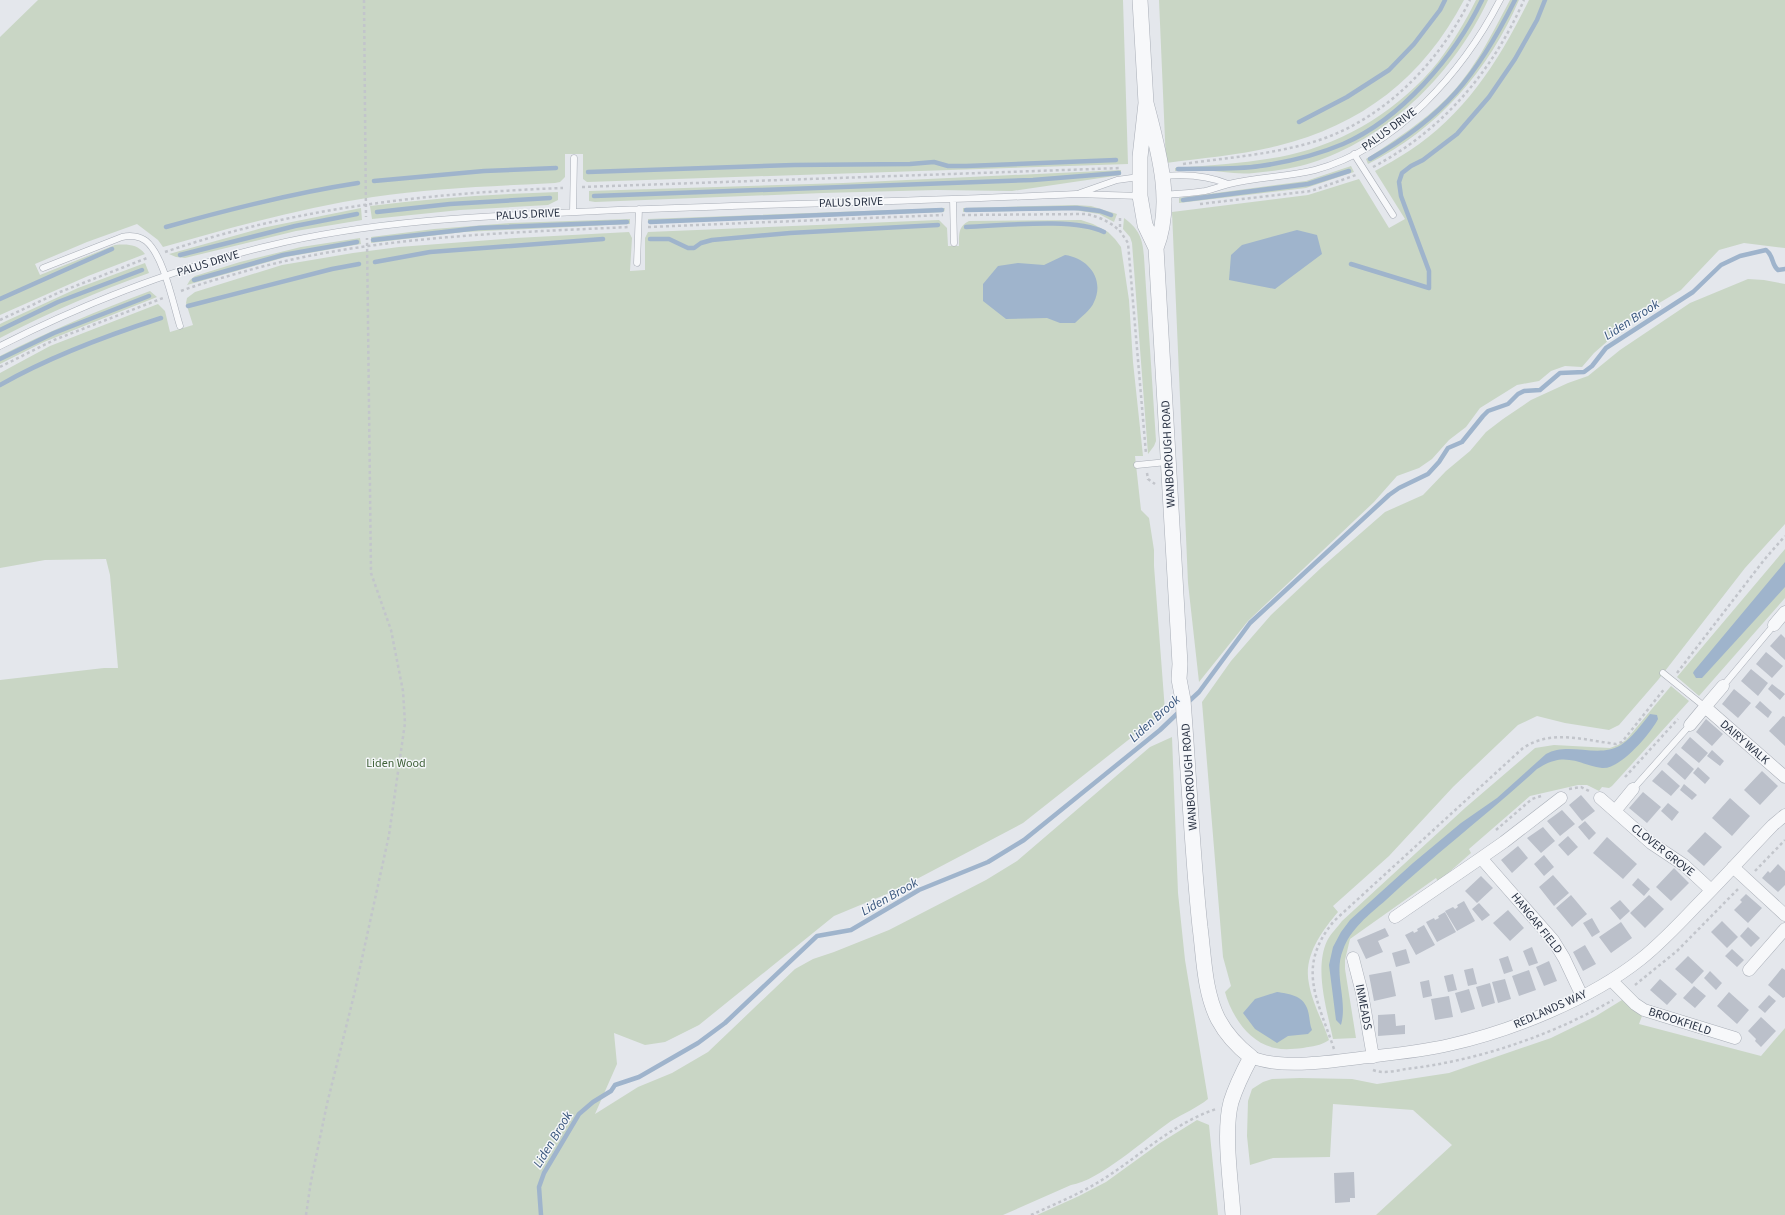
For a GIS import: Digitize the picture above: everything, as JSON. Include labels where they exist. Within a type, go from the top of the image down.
[{"type":"street","name":"WANBOROUGH ROAD","points":[[1140,0],[1146,103],[1139,177],[1140,196],[1145,225],[1156,248],[1180,664],[1180,690],[1183,700],[1197,896],[1206,977],[1212,1004],[1218,1018],[1235,1044],[1251,1057]]},
{"type":"street","name":"WANBOROUGH ROAD","points":[[1146,103],[1159,151],[1162,176],[1163,223],[1161,236],[1156,248]]},
{"type":"street","name":"PALUS DRIVE","points":[[1139,177],[1162,176]]},
{"type":"street","name":"PALUS DRIVE","points":[[1140,196],[1163,195]]},
{"type":"street","points":[[1774,625],[1785,612]]},
{"type":"street","points":[[1690,725],[1701,703],[1723,686]]},
{"type":"street","name":"DAIRY WALK","points":[[1701,703],[1785,777]]},
{"type":"street","points":[[1615,810],[1633,789]]},
{"type":"street","points":[[1396,917],[1527,826],[1561,798]]},
{"type":"street","name":"CLOVER GROVE","points":[[1600,798],[1651,843],[1684,865],[1711,890]]},
{"type":"street","name":"REDLANDS WAY","points":[[1251,1057],[1280,1064],[1373,1057],[1450,1045],[1494,1033],[1532,1019],[1582,996],[1611,980],[1642,959],[1773,825],[1785,815]]},
{"type":"street","name":"HANGAR FIELD","points":[[1481,858],[1553,940],[1564,958],[1582,996]]},
{"type":"street","points":[[1733,867],[1785,915]]},
{"type":"street","points":[[1749,970],[1785,930]]},
{"type":"street","name":"INMEADS","points":[[1354,958],[1362,993],[1373,1057]]},
{"type":"street","name":"BROOKFIELD","points":[[1611,980],[1635,1004],[1644,1010],[1735,1038]]},
{"type":"street","points":[[1233,1215],[1228,1134],[1229,1116],[1234,1092],[1251,1057]]},
{"type":"lane","name":"PALUS DRIVE","points":[[1163,195],[1206,191],[1228,184],[1316,170],[1354,154],[1378,141],[1436,93],[1456,70],[1480,36],[1500,0]]},
{"type":"lane","points":[[1354,154],[1366,170],[1393,215]]},
{"type":"lane","points":[[573,212],[574,158]]},
{"type":"lane","name":"PALUS DRIVE","points":[[1162,176],[1206,177],[1217,179],[1228,184]]},
{"type":"lane","name":"PALUS DRIVE","points":[[1076,194],[1117,180],[1139,177]]},
{"type":"lane","name":"PALUS DRIVE","points":[[0,346],[102,298],[214,259],[269,245],[366,227],[462,218],[639,209],[1076,194],[1140,196]]},
{"type":"lane","points":[[953,199],[954,243]]},
{"type":"lane","points":[[637,263],[639,209]]},
{"type":"lane","points":[[43,268],[129,235],[145,240],[151,247],[165,276],[180,326]]},
{"type":"lane","points":[[1137,464],[1169,462]]},
{"type":"lane","points":[[1723,686],[1774,625]]},
{"type":"lane","points":[[1663,673],[1701,703]]},
{"type":"lane","points":[[1633,789],[1690,725]]},
{"type":"path","points":[[306,1215],[311,1181],[327,1104],[354,995],[389,835],[405,723],[403,691],[391,630],[371,573],[364,0]]},
{"type":"path","points":[[1179,164],[1282,150],[1308,144],[1350,127],[1390,100],[1426,67],[1441,49],[1453,31],[1470,0]]},
{"type":"path","points":[[0,367],[54,340],[206,282],[290,259],[367,245],[477,235],[638,227],[953,215],[1086,214],[1099,217],[1112,224],[1128,243],[1148,479],[1159,488],[1170,488]]},
{"type":"path","points":[[1120,218],[1120,232]]},
{"type":"path","points":[[1337,1060],[1316,994],[1312,968],[1317,947],[1324,934],[1334,921],[1523,748],[1532,742],[1556,736],[1616,744],[1622,742],[1764,560],[1785,536]]},
{"type":"path","points":[[1620,783],[1701,703]]},
{"type":"path","points":[[1031,1215],[1097,1183],[1164,1135],[1204,1113]]},
{"type":"green space","points":[[38,0],[1123,0],[1128,164],[587,182],[583,179],[583,154],[565,154],[565,177],[560,182],[555,183],[441,189],[346,201],[215,232],[163,247],[158,240],[137,224],[87,242],[35,264],[40,275],[115,245],[132,245],[139,248],[145,254],[88,276],[0,315],[0,37]]},
{"type":"green space","points":[[1159,0],[1464,0],[1448,28],[1429,53],[1409,75],[1387,94],[1363,111],[1308,137],[1277,146],[1236,154],[1166,163]]},
{"type":"green space","points":[[1476,0],[1488,0],[1458,51],[1439,75],[1418,97],[1395,117],[1371,135],[1345,150],[1302,166],[1270,171],[1235,173],[1203,170],[1175,171],[1175,168],[1247,162],[1289,155],[1311,149],[1352,132],[1390,108],[1423,79],[1449,47]]},
{"type":"green space","points":[[1510,0],[1519,0],[1507,26],[1476,74],[1458,96],[1438,116],[1416,134],[1393,150],[1368,164],[1366,159],[1418,123],[1438,107],[1457,87],[1482,52]]},
{"type":"green space","points":[[1529,0],[1785,0],[1785,248],[1744,243],[1719,250],[1681,290],[1634,318],[1594,353],[1582,367],[1565,366],[1551,371],[1539,381],[1517,385],[1480,408],[1466,427],[1449,440],[1432,459],[1419,468],[1397,476],[1374,502],[1248,621],[1199,682],[1188,583],[1172,212],[1308,195],[1359,179],[1389,228],[1405,219],[1375,171],[1429,137],[1464,103],[1493,64]]},
{"type":"green space","points":[[1351,166],[1354,172],[1306,188],[1179,203],[1179,198],[1306,181]]},
{"type":"green space","points":[[1121,170],[1121,175],[1012,191],[937,190],[589,201],[589,191],[843,183]]},
{"type":"green space","points":[[558,192],[558,200],[548,205],[460,210],[372,219],[370,206],[464,197]]},
{"type":"green space","points":[[1075,205],[1091,206],[1117,214],[1114,222],[1099,214],[1074,210],[963,212],[963,208]]},
{"type":"green space","points":[[361,208],[362,220],[296,231],[185,258],[176,257],[169,254],[262,228]]},
{"type":"green space","points":[[945,208],[944,212],[648,223],[648,219]]},
{"type":"green space","points":[[1124,218],[1137,230],[1143,251],[1156,441],[1148,454],[1132,243],[1130,237],[1123,229]]},
{"type":"green space","points":[[630,219],[630,224],[464,232],[371,243],[371,237],[434,229],[510,223]]},
{"type":"green space","name":"Liden Wood","points":[[939,220],[947,228],[948,246],[959,246],[959,235],[961,228],[969,221],[1081,220],[1093,224],[1108,232],[1121,247],[1129,300],[1133,362],[1143,456],[1135,456],[1141,510],[1149,518],[1154,550],[1165,711],[1023,823],[894,891],[834,916],[699,1025],[665,1042],[645,1045],[614,1033],[617,1064],[595,1114],[638,1087],[672,1073],[708,1052],[795,969],[813,959],[889,930],[986,880],[1017,861],[1150,747],[1172,737],[1178,893],[1185,960],[1208,1099],[1171,1121],[1122,1158],[1095,1176],[1003,1215],[0,1215],[0,680],[104,668],[118,668],[110,575],[106,559],[45,560],[0,568],[0,373],[50,346],[158,304],[165,311],[170,332],[193,325],[186,303],[187,298],[195,292],[282,265],[353,253],[399,247],[516,238],[629,232],[632,238],[630,271],[645,270],[645,238],[648,232]]},
{"type":"green space","points":[[360,238],[361,244],[286,257],[187,285],[195,276],[240,262],[301,247]]},
{"type":"green space","points":[[145,263],[149,273],[73,303],[0,338],[0,324],[78,288]]},
{"type":"green space","points":[[1748,279],[1785,284],[1785,524],[1745,568],[1658,680],[1619,725],[1609,730],[1565,723],[1537,716],[1518,725],[1453,787],[1389,856],[1333,906],[1338,912],[1325,928],[1315,945],[1311,955],[1308,974],[1313,998],[1329,1040],[1316,1046],[1282,1049],[1266,1045],[1257,1040],[1242,1027],[1232,1010],[1225,992],[1231,986],[1223,957],[1202,702],[1231,661],[1271,615],[1322,567],[1385,512],[1423,495],[1446,471],[1470,451],[1486,432],[1531,400],[1568,383],[1588,376],[1620,350],[1690,303]]},
{"type":"green space","points":[[150,291],[157,297],[44,342],[0,364],[0,356],[18,347],[74,321]]},
{"type":"green space","points":[[1785,549],[1785,598],[1699,696],[1677,677]]},
{"type":"green space","points":[[1671,686],[1689,701],[1612,786],[1609,788],[1602,787],[1599,791],[1587,785],[1578,785],[1530,796],[1469,849],[1471,853],[1438,882],[1436,878],[1350,939],[1345,960],[1345,969],[1356,1038],[1333,1039],[1323,990],[1322,964],[1323,952],[1327,941],[1342,921],[1465,808],[1535,748],[1554,745],[1610,748],[1618,745],[1626,740]]},
{"type":"green space","points":[[1622,1000],[1642,1016],[1639,1024],[1761,1056],[1785,1028],[1785,1215],[1376,1215],[1452,1145],[1413,1110],[1333,1104],[1330,1157],[1273,1158],[1250,1165],[1247,1136],[1248,1101],[1252,1089],[1263,1082],[1272,1079],[1300,1078],[1352,1079],[1377,1084],[1449,1073],[1551,1038],[1596,1016]]},
{"type":"green space","points":[[1197,1120],[1209,1125],[1218,1215],[1037,1215],[1106,1182],[1160,1143]]},
{"type":"water","points":[[1297,230],[1317,235],[1322,254],[1275,289],[1229,280],[1231,255],[1242,245]]},
{"type":"water","points":[[1065,255],[1081,260],[1092,271],[1096,278],[1097,294],[1093,305],[1075,323],[1060,323],[1047,318],[1006,319],[983,301],[983,284],[998,266],[1018,263],[1044,265]]},
{"type":"water","points":[[1785,562],[1785,587],[1702,678],[1696,678],[1693,673],[1694,671]]},
{"type":"water","points":[[1650,714],[1657,715],[1658,719],[1649,733],[1626,757],[1609,767],[1602,768],[1572,760],[1560,760],[1545,764],[1537,769],[1423,866],[1367,916],[1350,935],[1340,959],[1339,968],[1343,1006],[1341,1025],[1336,1020],[1329,965],[1333,947],[1341,932],[1350,920],[1413,863],[1461,823],[1497,798],[1546,754],[1555,750],[1564,749],[1593,751],[1612,749],[1629,739]]},
{"type":"water","points":[[1277,992],[1295,996],[1302,1000],[1305,1004],[1312,1030],[1308,1034],[1288,1036],[1277,1043],[1255,1029],[1243,1013],[1255,999]]},
{"type":"building","points":[[1781,634],[1785,638],[1785,660],[1770,646]]},
{"type":"building","points":[[1766,652],[1783,666],[1772,678],[1756,664]]},
{"type":"building","points":[[1751,669],[1768,683],[1758,696],[1741,681]]},
{"type":"building","points":[[1772,684],[1785,694],[1780,700],[1768,689]]},
{"type":"building","points":[[1734,689],[1751,703],[1738,718],[1722,704]]},
{"type":"building","points":[[1760,701],[1772,712],[1768,718],[1755,707]]},
{"type":"building","points":[[1783,716],[1785,717],[1785,746],[1769,731]]},
{"type":"building","points":[[1706,719],[1723,734],[1712,746],[1696,732]]},
{"type":"building","points":[[1690,737],[1708,753],[1699,763],[1681,748]]},
{"type":"building","points":[[1712,750],[1724,761],[1720,766],[1707,756]]},
{"type":"building","points":[[1676,753],[1694,769],[1685,780],[1667,764]]},
{"type":"building","points":[[1698,767],[1710,778],[1705,784],[1693,773]]},
{"type":"building","points":[[1662,770],[1680,786],[1671,796],[1652,781]]},
{"type":"building","points":[[1762,771],[1778,786],[1760,805],[1744,790]]},
{"type":"building","points":[[1684,784],[1697,795],[1692,800],[1680,790]]},
{"type":"building","points":[[1643,792],[1661,807],[1647,823],[1629,808]]},
{"type":"building","points":[[1581,795],[1595,811],[1582,821],[1569,805]]},
{"type":"building","points":[[1730,798],[1750,816],[1732,836],[1712,818]]},
{"type":"building","points":[[1668,803],[1679,812],[1672,821],[1661,811]]},
{"type":"building","points":[[1562,810],[1575,824],[1560,836],[1547,821]]},
{"type":"building","points":[[1585,821],[1596,833],[1589,840],[1578,827]]},
{"type":"building","points":[[1543,827],[1555,841],[1541,853],[1527,838]]},
{"type":"building","points":[[1705,832],[1722,847],[1704,866],[1687,851]]},
{"type":"building","points":[[1568,836],[1578,847],[1568,856],[1558,845]]},
{"type":"building","points":[[1607,837],[1637,864],[1623,879],[1593,853]]},
{"type":"building","points":[[1518,846],[1528,858],[1512,873],[1501,860]]},
{"type":"building","points":[[1544,855],[1554,867],[1544,876],[1534,864]]},
{"type":"building","points":[[1778,864],[1785,871],[1785,885],[1778,892],[1762,878],[1768,871],[1770,873]]},
{"type":"building","points":[[1674,868],[1689,883],[1671,901],[1656,887]]},
{"type":"building","points":[[1553,875],[1569,893],[1554,906],[1539,887]]},
{"type":"building","points":[[1481,876],[1493,888],[1477,903],[1465,891]]},
{"type":"building","points":[[1638,878],[1650,889],[1644,896],[1632,885]]},
{"type":"building","points":[[1746,894],[1762,908],[1748,923],[1734,910],[1742,902],[1740,900]]},
{"type":"building","points":[[1571,895],[1587,914],[1572,927],[1556,908]]},
{"type":"building","points":[[1649,895],[1664,909],[1645,928],[1630,913]]},
{"type":"building","points":[[1620,900],[1630,911],[1620,920],[1610,908]]},
{"type":"building","points":[[1464,901],[1475,921],[1457,931],[1445,911],[1453,907],[1455,909],[1458,907],[1457,905]]},
{"type":"building","points":[[1479,903],[1490,915],[1482,921],[1472,909]]},
{"type":"building","points":[[1508,910],[1524,928],[1510,941],[1493,923]]},
{"type":"building","points":[[1445,912],[1456,932],[1437,942],[1426,922],[1434,918],[1435,920],[1439,918],[1438,916]]},
{"type":"building","points":[[1592,918],[1600,932],[1592,937],[1583,923]]},
{"type":"building","points":[[1722,921],[1738,937],[1727,948],[1711,932]]},
{"type":"building","points":[[1621,922],[1632,938],[1611,953],[1599,937]]},
{"type":"building","points":[[1424,925],[1435,945],[1416,955],[1405,935],[1413,931],[1414,933],[1418,931],[1417,929]]},
{"type":"building","points":[[1748,927],[1760,938],[1751,947],[1740,936]]},
{"type":"building","points":[[1385,928],[1389,936],[1378,941],[1383,952],[1366,959],[1357,940]]},
{"type":"building","points":[[1585,945],[1596,964],[1583,971],[1573,952]]},
{"type":"building","points":[[1532,947],[1538,963],[1529,966],[1523,951]]},
{"type":"building","points":[[1406,949],[1410,963],[1396,967],[1392,953]]},
{"type":"building","points":[[1732,949],[1744,960],[1737,967],[1725,956]]},
{"type":"building","points":[[1508,956],[1513,971],[1504,974],[1499,959]]},
{"type":"building","points":[[1688,956],[1704,971],[1692,984],[1675,969]]},
{"type":"building","points":[[1549,961],[1557,981],[1544,986],[1536,967]]},
{"type":"building","points":[[1473,968],[1477,984],[1468,986],[1464,970]]},
{"type":"building","points":[[1782,968],[1785,970],[1785,997],[1783,998],[1768,985]]},
{"type":"building","points":[[1529,970],[1536,990],[1519,996],[1512,976]]},
{"type":"building","points":[[1391,971],[1396,996],[1374,1001],[1369,975]]},
{"type":"building","points":[[1710,971],[1722,983],[1716,990],[1704,978]]},
{"type":"building","points":[[1453,974],[1457,990],[1448,992],[1444,976]]},
{"type":"building","points":[[1505,979],[1511,999],[1498,1003],[1492,982]]},
{"type":"building","points":[[1660,979],[1677,994],[1667,1005],[1650,990]]},
{"type":"building","points":[[1429,980],[1432,996],[1423,998],[1420,982]]},
{"type":"building","points":[[1490,983],[1495,1003],[1482,1007],[1476,987]]},
{"type":"building","points":[[1694,986],[1706,996],[1695,1008],[1683,998]]},
{"type":"building","points":[[1469,989],[1475,1009],[1461,1013],[1455,993]]},
{"type":"building","points":[[1729,992],[1749,1010],[1737,1024],[1717,1006]]},
{"type":"building","points":[[1769,995],[1776,1001],[1765,1013],[1758,1007]]},
{"type":"building","points":[[1449,996],[1453,1017],[1435,1020],[1431,999]]},
{"type":"building","points":[[1395,1014],[1396,1026],[1405,1025],[1405,1034],[1378,1036],[1378,1015]]},
{"type":"building","points":[[1761,1017],[1776,1031],[1761,1047],[1748,1031]]},
{"type":"building","points":[[1354,1172],[1355,1198],[1350,1198],[1350,1202],[1335,1203],[1334,1173]]},
{"type":"waterway","points":[[1299,122],[1347,97],[1389,70],[1414,44],[1440,10],[1445,0]]},
{"type":"waterway","points":[[1178,169],[1240,168],[1260,166],[1302,158],[1333,148],[1365,133],[1385,119],[1424,84],[1457,43],[1482,0]]},
{"type":"waterway","points":[[1370,159],[1419,127],[1456,92],[1472,73],[1487,51],[1515,0]]},
{"type":"waterway","points":[[1351,264],[1429,288],[1429,271],[1401,196],[1399,182],[1402,173],[1411,166],[1423,160],[1457,134],[1489,97],[1515,59],[1537,20],[1545,0]]},
{"type":"waterway","points":[[588,172],[794,165],[910,164],[934,162],[948,166],[966,166],[1116,160]]},
{"type":"waterway","points":[[374,181],[484,171],[556,168]]},
{"type":"waterway","points":[[1183,200],[1308,184],[1349,171]]},
{"type":"waterway","points":[[594,196],[1033,180],[1119,173]]},
{"type":"waterway","points":[[166,227],[262,202],[358,183]]},
{"type":"waterway","points":[[377,212],[450,204],[550,198]]},
{"type":"waterway","points":[[966,210],[1077,208],[1100,211],[1111,215]]},
{"type":"waterway","points":[[650,222],[942,210]]},
{"type":"waterway","points":[[180,255],[295,226],[357,214]]},
{"type":"waterway","points":[[373,240],[479,228],[627,222]]},
{"type":"waterway","points":[[966,227],[1017,224],[1056,224],[1091,227],[1104,232]]},
{"type":"waterway","points":[[650,239],[669,239],[688,248],[694,248],[701,243],[712,240],[790,233],[938,225]]},
{"type":"waterway","points":[[375,262],[430,252],[603,239]]},
{"type":"waterway","points":[[194,280],[283,255],[357,242]]},
{"type":"waterway","points":[[0,299],[112,249]]},
{"type":"waterway","name":"Liden Brook","points":[[1186,704],[1199,692],[1250,623],[1389,495],[1399,488],[1428,474],[1439,462],[1448,448],[1462,442],[1488,411],[1508,404],[1518,394],[1524,391],[1540,390],[1560,373],[1584,372],[1592,366],[1606,348],[1693,292],[1721,265],[1740,256],[1766,250],[1769,252],[1776,268],[1778,270],[1785,269]]},
{"type":"waterway","points":[[188,306],[332,269],[359,264]]},
{"type":"waterway","points":[[0,330],[58,302],[142,270]]},
{"type":"waterway","points":[[0,359],[54,333],[149,296]]},
{"type":"waterway","points":[[0,385],[79,347],[161,318]]},
{"type":"waterway","name":"Liden Brook","points":[[541,1215],[539,1187],[544,1173],[579,1114],[593,1102],[611,1091],[615,1085],[639,1077],[698,1043],[725,1023],[817,936],[851,930],[919,890],[988,862],[1024,840],[1160,730],[1180,711]]}]
